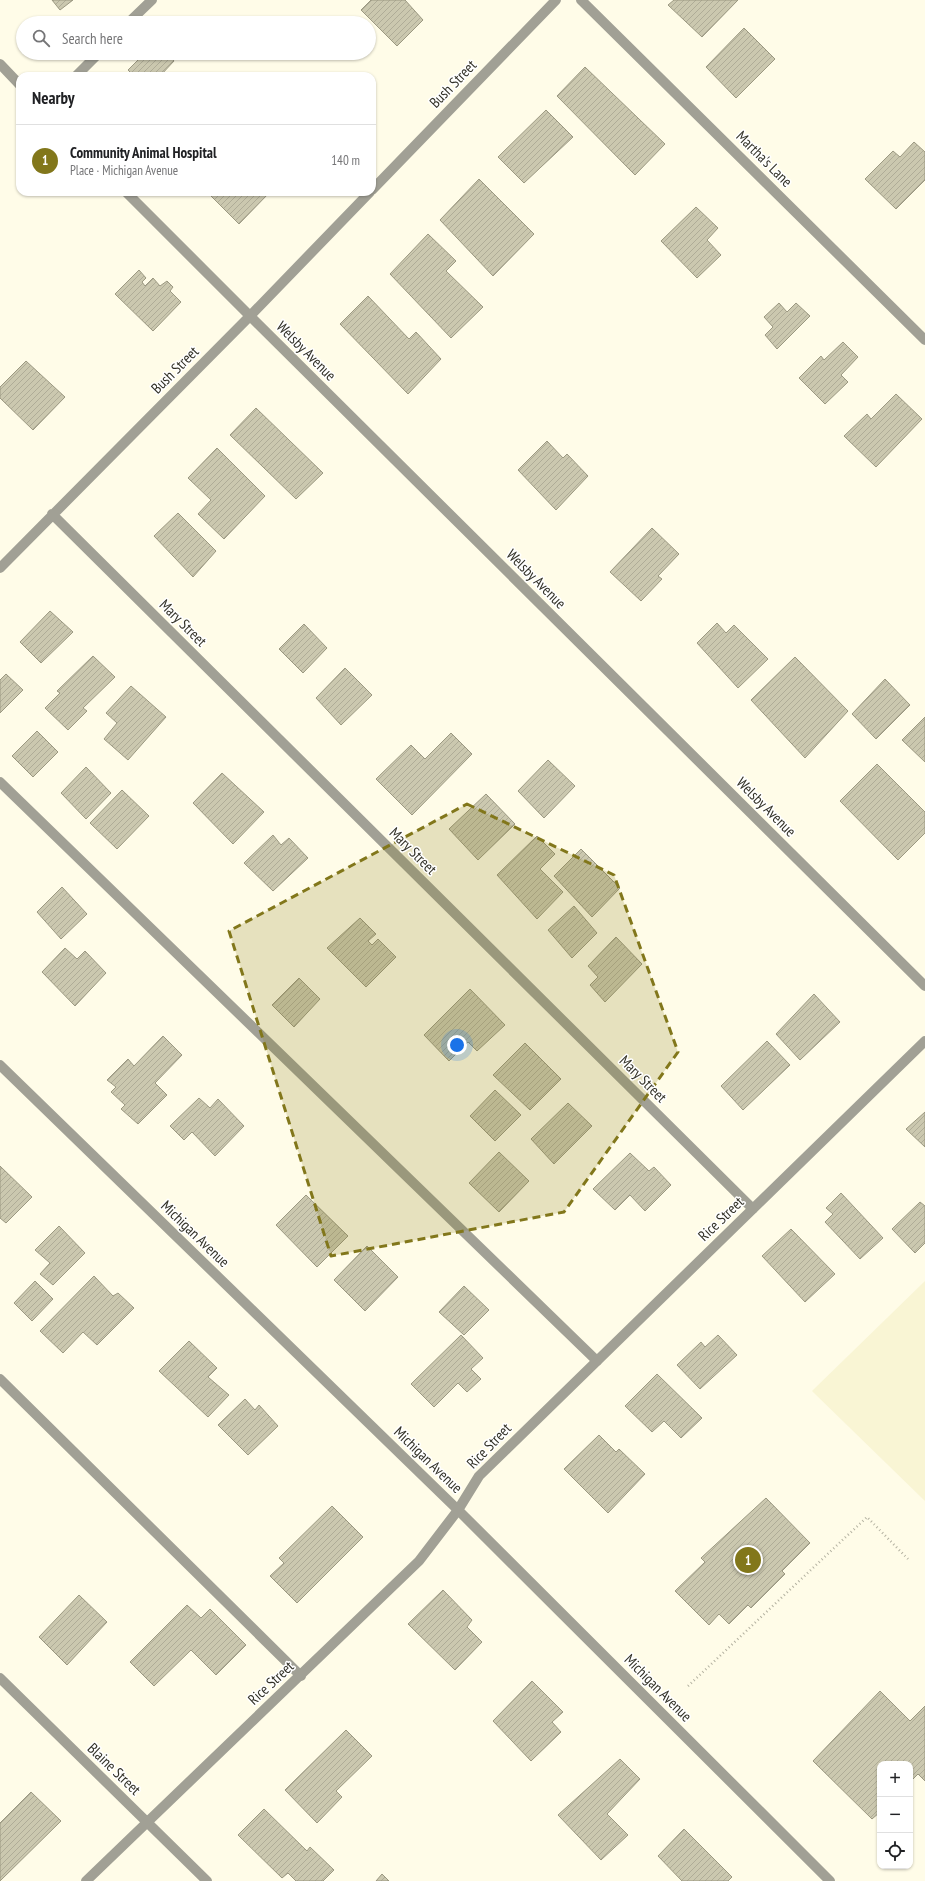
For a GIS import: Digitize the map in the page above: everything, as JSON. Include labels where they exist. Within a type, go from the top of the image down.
[{"type":"street","points":[[135,16],[152,0]]},
{"type":"street","name":"Bush Street","points":[[376,186],[556,0]]},
{"type":"street","name":"Martha's Lane","points":[[581,0],[925,340]]},
{"type":"street","points":[[80,72],[91,60]]},
{"type":"street","points":[[0,64],[16,80]]},
{"type":"street","name":"Welsby Avenue","points":[[130,196],[925,986]]},
{"type":"street","name":"Bush Street","points":[[0,568],[250,316],[366,196]]},
{"type":"street","name":"Mary Street","points":[[52,514],[753,1209]]},
{"type":"street","points":[[0,782],[597,1361]]},
{"type":"street","name":"Rice Street","points":[[86,1881],[419,1561],[458,1510],[479,1476],[925,1041]]},
{"type":"street","name":"Michigan Avenue","points":[[0,1065],[458,1510],[830,1881]]},
{"type":"street","points":[[0,1379],[300,1676]]},
{"type":"street","name":"Blaine Street","points":[[0,1678],[208,1881]]},
{"type":"path","points":[[688,1686],[867,1517],[908,1559]]},
{"type":"highlighted area","points":[[467,804],[614,875],[678,1052],[564,1212],[331,1256],[229,931]]},
{"type":"shaded area","points":[[925,1281],[925,1501],[812,1391]]},
{"type":"building","points":[[52,0],[73,0],[60,10]]},
{"type":"building","points":[[371,0],[405,0],[423,20],[397,46],[376,25],[376,16],[367,16],[361,10]]},
{"type":"building","points":[[674,0],[738,0],[702,37],[668,5]]},
{"type":"building","points":[[744,28],[775,59],[736,98],[706,67]]},
{"type":"building","points":[[138,60],[174,61],[164,72],[130,72],[128,70]]},
{"type":"building","points":[[585,67],[665,144],[635,175],[557,96]]},
{"type":"building","points":[[546,110],[573,137],[524,183],[498,157]]},
{"type":"building","points":[[914,142],[925,152],[925,180],[896,209],[865,179],[893,151],[900,157]]},
{"type":"building","points":[[479,179],[534,234],[493,276],[440,220]]},
{"type":"building","points":[[211,196],[266,196],[239,224]]},
{"type":"building","points":[[696,207],[718,228],[707,240],[721,255],[697,278],[661,241]]},
{"type":"building","points":[[428,234],[456,261],[446,271],[483,307],[451,338],[390,274]]},
{"type":"building","points":[[139,270],[146,278],[142,282],[145,286],[153,278],[160,286],[167,281],[173,287],[170,291],[181,302],[153,331],[115,294]]},
{"type":"building","points":[[368,296],[409,339],[416,332],[441,359],[408,394],[340,324]]},
{"type":"building","points":[[779,303],[787,312],[796,303],[810,316],[777,349],[765,335],[773,327],[764,317]]},
{"type":"building","points":[[843,342],[858,357],[841,375],[848,382],[825,404],[799,378],[821,356],[824,360]]},
{"type":"building","points":[[26,361],[65,397],[33,430],[0,398],[0,387]]},
{"type":"building","points":[[896,394],[922,419],[876,467],[844,436],[867,414],[871,419]]},
{"type":"building","points":[[256,408],[323,473],[296,499],[230,435]]},
{"type":"building","points":[[547,441],[563,458],[567,454],[588,476],[556,510],[518,470]]},
{"type":"building","points":[[217,448],[265,496],[224,539],[198,514],[211,500],[188,478]]},
{"type":"building","points":[[178,513],[216,551],[193,577],[154,536]]},
{"type":"building","points":[[652,528],[679,554],[658,576],[662,579],[641,601],[610,572]]},
{"type":"building","points":[[50,611],[73,632],[41,663],[20,642]]},
{"type":"building","points":[[717,623],[726,633],[734,625],[768,659],[738,688],[697,643]]},
{"type":"building","points":[[304,624],[327,648],[303,673],[279,649]]},
{"type":"building","points":[[93,656],[115,677],[83,708],[87,711],[68,730],[45,708],[60,693],[57,691]]},
{"type":"building","points":[[795,657],[848,711],[805,758],[751,700]]},
{"type":"building","points":[[345,668],[372,695],[341,725],[316,698]]},
{"type":"building","points":[[6,674],[23,690],[0,713],[0,680]]},
{"type":"building","points":[[885,679],[910,705],[876,739],[852,714]]},
{"type":"building","points":[[131,686],[166,717],[128,760],[104,739],[117,723],[106,713]]},
{"type":"building","points":[[925,717],[925,762],[902,740]]},
{"type":"building","points":[[37,731],[58,752],[33,777],[12,756]]},
{"type":"building","points":[[451,733],[472,754],[412,815],[376,779],[411,745],[425,759]]},
{"type":"building","points":[[548,760],[575,786],[544,818],[518,791]]},
{"type":"building","points":[[877,764],[925,812],[925,833],[898,860],[840,801]]},
{"type":"building","points":[[86,767],[111,793],[86,819],[61,793]]},
{"type":"building","points":[[222,773],[264,812],[233,844],[193,803]]},
{"type":"building","points":[[122,790],[149,816],[117,849],[90,823]]},
{"type":"building","points":[[486,794],[515,824],[478,860],[449,829]]},
{"type":"building","points":[[273,835],[281,845],[289,838],[308,858],[273,891],[244,863]]},
{"type":"building","points":[[537,836],[555,854],[540,869],[563,892],[537,919],[497,875]]},
{"type":"building","points":[[581,849],[620,888],[592,917],[554,876]]},
{"type":"building","points":[[62,887],[87,914],[61,939],[37,912]]},
{"type":"building","points":[[574,906],[597,933],[572,958],[548,930]]},
{"type":"building","points":[[360,918],[376,934],[368,941],[372,945],[378,939],[396,957],[366,987],[327,948]]},
{"type":"building","points":[[616,937],[642,964],[605,1002],[590,985],[598,977],[588,966]]},
{"type":"building","points":[[65,948],[77,959],[85,951],[106,973],[75,1006],[42,972]]},
{"type":"building","points":[[299,978],[320,999],[294,1027],[272,1005]]},
{"type":"building","points":[[470,989],[505,1025],[477,1051],[468,1042],[449,1061],[424,1035]]},
{"type":"building","points":[[814,994],[840,1022],[800,1060],[776,1034]]},
{"type":"building","points":[[163,1036],[182,1055],[155,1083],[167,1095],[138,1124],[121,1109],[125,1105],[111,1092],[116,1087],[107,1080],[128,1059],[134,1066]]},
{"type":"building","points":[[767,1041],[790,1065],[743,1110],[721,1086]]},
{"type":"building","points":[[525,1043],[561,1079],[530,1110],[493,1075]]},
{"type":"building","points":[[495,1090],[521,1115],[495,1141],[470,1116]]},
{"type":"building","points":[[199,1098],[210,1108],[218,1099],[244,1126],[215,1156],[192,1132],[184,1140],[170,1126]]},
{"type":"building","points":[[568,1103],[592,1126],[554,1164],[531,1139]]},
{"type":"building","points":[[925,1112],[925,1147],[906,1129]]},
{"type":"building","points":[[499,1152],[529,1181],[499,1212],[469,1183]]},
{"type":"building","points":[[630,1153],[649,1171],[654,1167],[671,1185],[645,1211],[630,1195],[615,1210],[593,1189]]},
{"type":"building","points":[[0,1166],[32,1197],[6,1223],[0,1218]]},
{"type":"building","points":[[841,1193],[883,1238],[860,1259],[825,1222],[833,1214],[826,1208]]},
{"type":"building","points":[[306,1195],[348,1236],[317,1267],[276,1225]]},
{"type":"building","points":[[920,1202],[925,1206],[925,1243],[915,1253],[892,1229]]},
{"type":"building","points":[[59,1226],[85,1253],[53,1285],[40,1274],[50,1263],[35,1250]]},
{"type":"building","points":[[791,1229],[835,1274],[805,1302],[762,1256]]},
{"type":"building","points":[[367,1246],[398,1277],[365,1311],[334,1280]]},
{"type":"building","points":[[94,1276],[113,1296],[118,1293],[134,1308],[97,1345],[83,1332],[63,1353],[40,1331]]},
{"type":"building","points":[[35,1281],[53,1299],[32,1321],[14,1303]]},
{"type":"building","points":[[464,1286],[489,1310],[464,1335],[439,1312]]},
{"type":"building","points":[[461,1335],[483,1358],[471,1369],[481,1379],[467,1392],[458,1383],[434,1407],[411,1384]]},
{"type":"building","points":[[718,1335],[737,1355],[700,1389],[677,1365],[701,1342],[705,1347]]},
{"type":"building","points":[[189,1341],[217,1368],[208,1377],[229,1395],[208,1417],[159,1371]]},
{"type":"building","points":[[657,1374],[702,1418],[681,1438],[664,1421],[652,1432],[625,1406]]},
{"type":"building","points":[[245,1399],[255,1410],[259,1405],[278,1426],[248,1455],[218,1425]]},
{"type":"building","points":[[599,1435],[616,1452],[619,1449],[645,1474],[608,1513],[564,1469]]},
{"type":"building","points":[[766,1498],[810,1543],[782,1571],[785,1574],[751,1608],[748,1605],[729,1624],[719,1614],[709,1625],[675,1591],[705,1562],[701,1558]]},
{"type":"building","points":[[332,1506],[363,1537],[297,1603],[270,1576],[284,1563],[279,1558]]},
{"type":"building","points":[[443,1590],[472,1620],[467,1627],[482,1642],[455,1670],[408,1624]]},
{"type":"building","points":[[79,1595],[107,1622],[67,1665],[39,1637]]},
{"type":"building","points":[[187,1605],[201,1618],[210,1609],[246,1645],[216,1675],[191,1650],[154,1686],[130,1662]]},
{"type":"building","points":[[532,1681],[563,1712],[552,1722],[561,1732],[531,1761],[493,1721]]},
{"type":"building","points":[[880,1691],[910,1721],[925,1706],[925,1781],[918,1774],[913,1779],[913,1761],[877,1761],[877,1815],[872,1819],[813,1761]]},
{"type":"building","points":[[346,1730],[372,1756],[336,1791],[342,1797],[317,1823],[285,1790]]},
{"type":"building","points":[[620,1759],[640,1779],[607,1814],[628,1835],[601,1860],[558,1815]]},
{"type":"building","points":[[31,1792],[61,1821],[0,1881],[0,1823]]},
{"type":"building","points":[[264,1809],[307,1851],[310,1847],[334,1870],[323,1881],[296,1881],[288,1873],[282,1878],[238,1835]]},
{"type":"building","points":[[684,1829],[732,1877],[728,1881],[682,1881],[658,1856]]},
{"type":"building","points":[[382,1874],[389,1881],[376,1881]]},
{"type":"place","name":"Community Animal Hospital","points":[[748,1560]]}]
